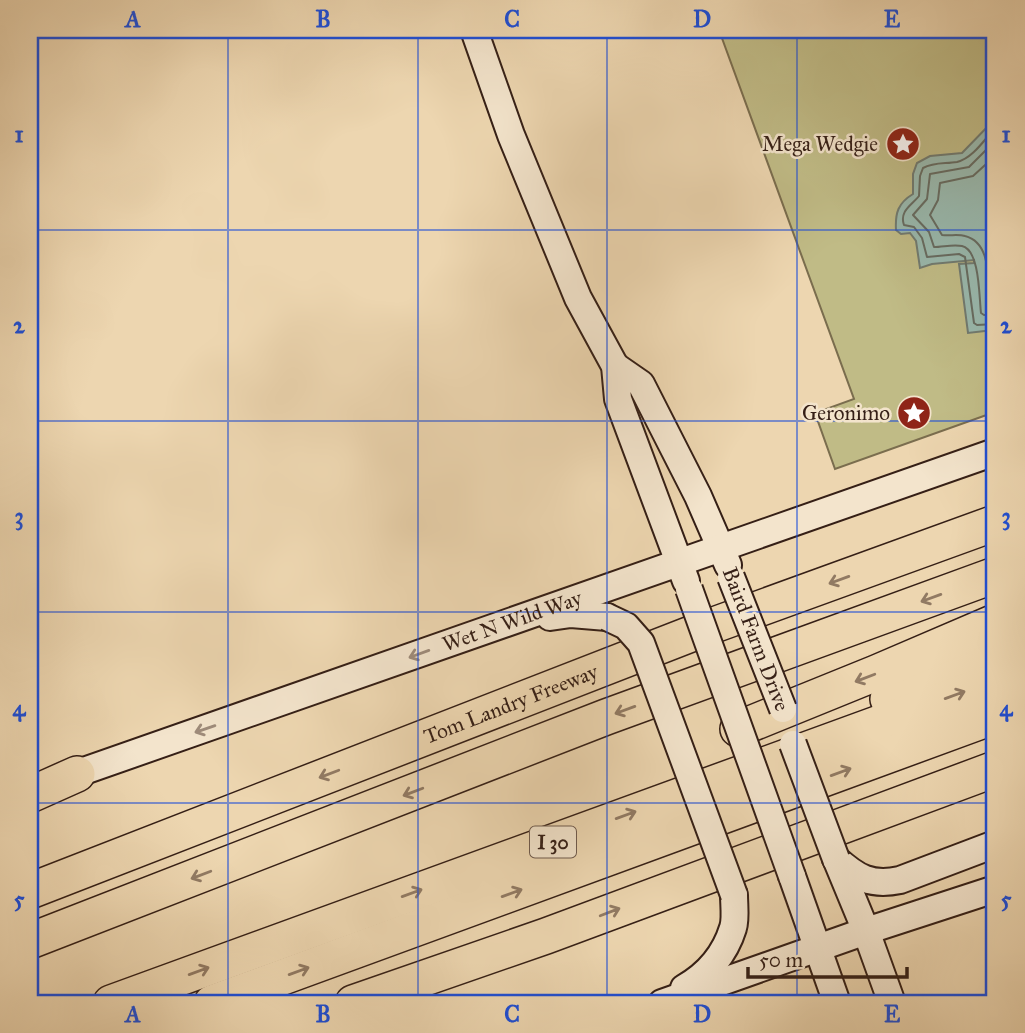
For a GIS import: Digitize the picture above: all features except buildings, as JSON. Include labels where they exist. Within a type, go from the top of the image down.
[{"type":"highway","name":"Tom Landry Freeway","points":[[30,891],[714,625],[995,523]]},
{"type":"highway","points":[[30,941],[606,717],[995,575]]},
{"type":"highway","points":[[738,729],[995,622]]},
{"type":"highway","points":[[751,761],[793,744],[995,648]]},
{"type":"highway","name":"I 30","points":[[111,1003],[995,681]]},
{"type":"highway","name":"I 30","points":[[212,1003],[995,716]]},
{"type":"highway","points":[[353,1003],[546,936],[995,769]]},
{"type":"highway","points":[[30,792],[77,774]]},
{"type":"highway","points":[[412,1003],[546,936]]},
{"type":"main road","name":"Baird Farm Drive","points":[[474,30],[511,135],[578,298],[615,366],[618,399],[837,1003]]},
{"type":"main road","name":"Baird Farm Drive","points":[[615,366],[641,384],[722,548],[892,1003]]},
{"type":"main road","name":"Wet N Wild Way","points":[[77,774],[995,452]]},
{"type":"main road","points":[[507,623],[571,614],[607,617],[626,626],[641,643],[734,895],[733,927],[718,959],[698,981],[660,1003]]},
{"type":"main road","points":[[836,859],[855,877],[888,883],[995,844]]},
{"type":"main road","points":[[660,1003],[995,889]]},
{"type":"shaded area","points":[[719,30],[995,30],[995,412],[835,469],[815,413],[854,399]]},
{"type":"water","points":[[994,120],[993,330],[968,333],[959,264],[974,263],[974,260],[932,264],[920,268],[916,241],[910,233],[901,234],[896,230],[896,218],[898,209],[913,194],[913,174],[917,163],[930,156],[962,153]]},
{"type":"place","name":"Mega Wedgie","points":[[903,144]]},
{"type":"place","name":"Geronimo","points":[[914,413]]}]
